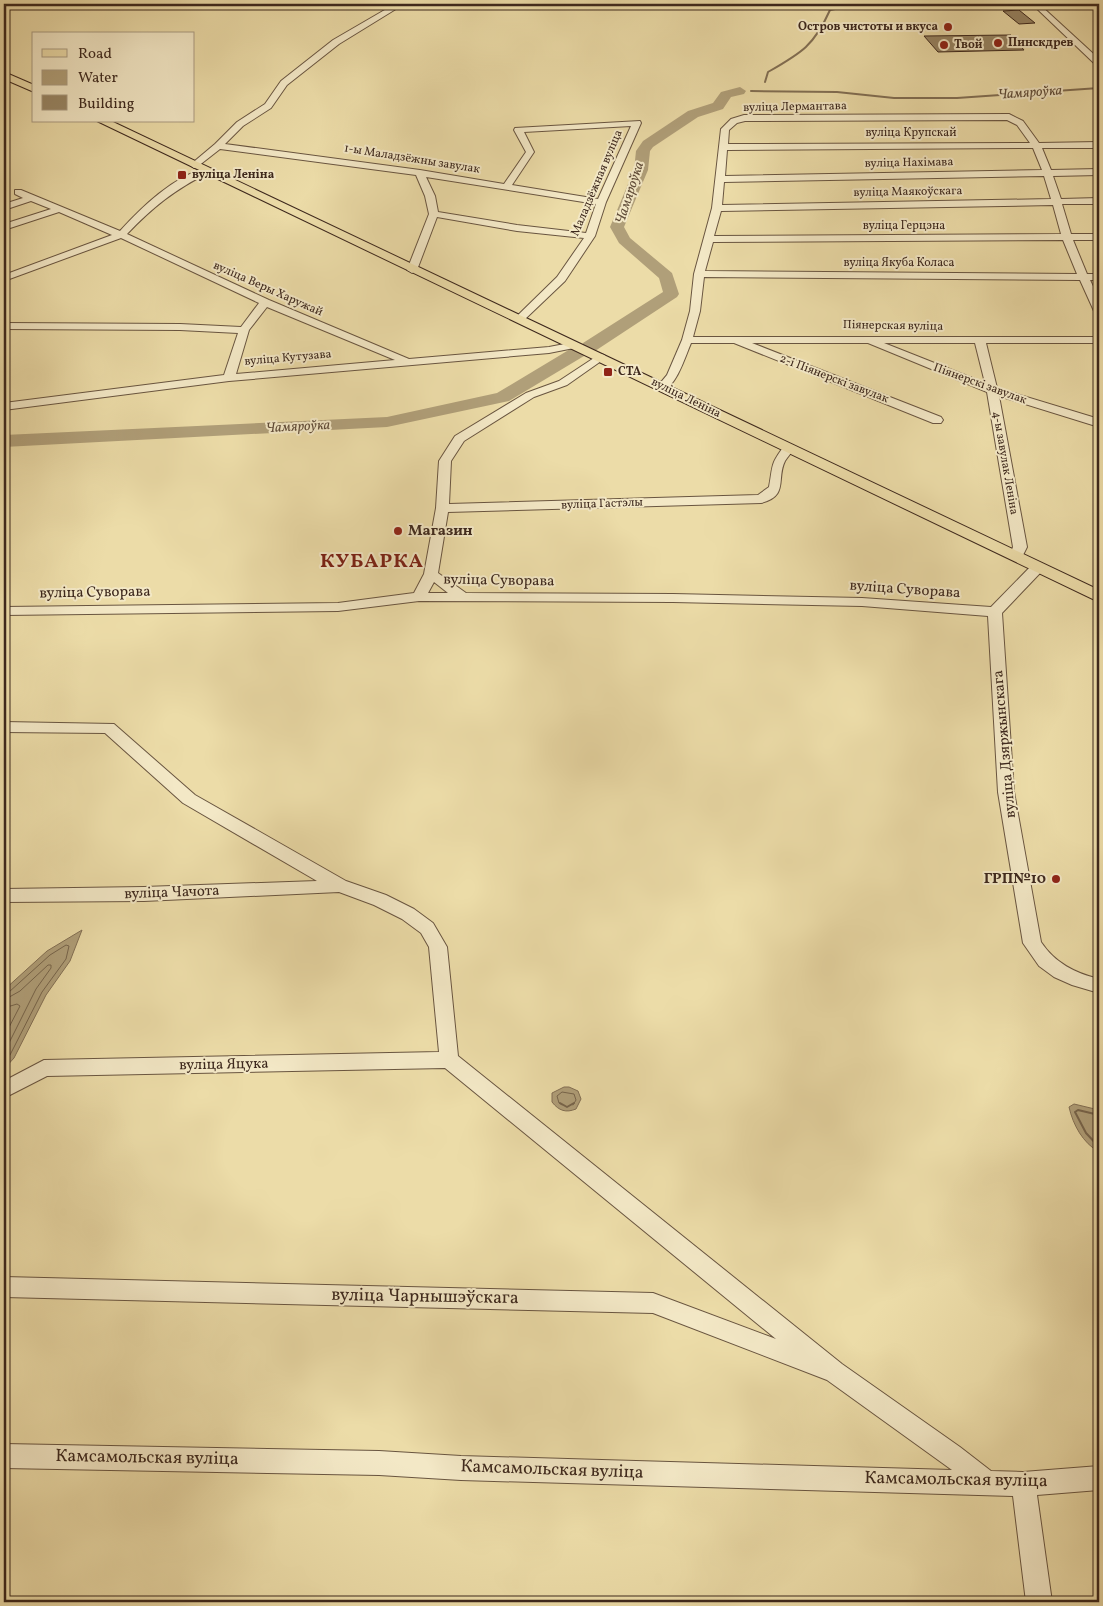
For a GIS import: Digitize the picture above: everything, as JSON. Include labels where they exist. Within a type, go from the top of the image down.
[{"type":"main road","points":[[4,75],[32,88]]},
{"type":"main road","name":"вуліца Леніна","points":[[104,122],[1099,596]]},
{"type":"street","points":[[4,278],[121,236],[139,216],[200,168],[240,124],[268,106],[284,84],[328,48],[400,4]]},
{"type":"street","points":[[1035,4],[1099,63]]},
{"type":"street","name":"вуліца Лермантава","points":[[663,387],[672,375],[687,340],[695,311],[699,274],[717,208],[724,128],[734,121],[744,118],[1009,117],[1018,119],[1037,144]]},
{"type":"street","name":"Маладзёжная вуліца","points":[[506,186],[530,152],[518,130],[637,122],[601,202],[590,236],[562,279],[519,319]]},
{"type":"street","points":[[1037,144],[1058,202],[1067,238],[1099,311]]},
{"type":"street","name":"вуліца Крупскай","points":[[723,147],[1099,145]]},
{"type":"street","name":"1-ы Маладзёжны завулак","points":[[218,146],[420,173],[601,202]]},
{"type":"street","name":"вуліца Нахімава","points":[[720,179],[1099,172]]},
{"type":"street","points":[[412,270],[434,214],[430,196],[420,173]]},
{"type":"street","name":"вуліца Веры Харужай","points":[[18,192],[121,236],[265,302],[406,361]]},
{"type":"street","points":[[4,207],[31,198]]},
{"type":"street","name":"вуліца Маякоўскага","points":[[717,208],[1099,201]]},
{"type":"street","points":[[4,228],[57,210]]},
{"type":"street","points":[[434,214],[517,228],[590,236]]},
{"type":"street","name":"вуліца Герцэна","points":[[708,239],[1099,237]]},
{"type":"street","name":"вуліца Якуба Коласа","points":[[699,274],[1099,277]]},
{"type":"street","points":[[229,378],[244,330],[265,302]]},
{"type":"street","points":[[4,326],[180,327],[244,330]]},
{"type":"street","name":"2-і Піянерскі завулак","points":[[731,339],[937,420]]},
{"type":"street","name":"Піянерскі завулак","points":[[863,339],[992,390],[1099,424]]},
{"type":"street","name":"Піянерская вуліца","points":[[687,340],[1099,340]]},
{"type":"street","name":"4-ы завулак Леніна","points":[[980,340],[992,390],[1020,547],[1016,556]]},
{"type":"street","name":"вуліца Кутузава","points":[[4,406],[229,378],[406,361],[549,350],[575,346]]},
{"type":"street","points":[[420,596],[431,574],[442,508],[445,460],[459,439],[530,395],[563,383],[600,357]]},
{"type":"street","name":"вуліца Гастэлы","points":[[442,508],[761,499],[771,494],[776,488],[779,462],[789,448]]},
{"type":"street","points":[[995,612],[1038,567]]},
{"type":"street","points":[[431,574],[463,597]]},
{"type":"street","name":"вуліца Суворава","points":[[4,611],[338,607],[420,596],[862,602],[995,612]]},
{"type":"street","name":"вуліца Дзяржынскага","points":[[995,612],[1006,792],[1032,943],[1040,958],[1058,972],[1078,981],[1099,986]]},
{"type":"street","points":[[4,727],[109,728],[189,798],[340,886],[380,900],[408,914],[427,928],[438,946],[449,1060]]},
{"type":"street","name":"вуліца Чачота","points":[[4,896],[144,894],[340,886]]},
{"type":"street","name":"вуліца Яцука","points":[[4,1090],[44,1068],[449,1060]]},
{"type":"street","name":"вуліца Чарнышэўскага","points":[[449,1060],[834,1372],[952,1455],[987,1483]]},
{"type":"street","name":"вуліца Чарнышэўскага","points":[[4,1286],[653,1303],[834,1372]]},
{"type":"street","name":"Камсамольская вуліца","points":[[4,1456],[379,1463],[461,1468],[1022,1484],[1099,1478]]},
{"type":"street","points":[[1022,1484],[1039,1602]]},
{"type":"water","points":[[82,930],[70,961],[46,995],[14,1058],[4,1069],[4,990],[47,951]]},
{"type":"water","points":[[564,1087],[578,1091],[581,1099],[576,1109],[563,1110],[552,1102],[552,1093]]},
{"type":"water","points":[[1074,1104],[1099,1110],[1099,1152],[1088,1144],[1076,1127],[1069,1107]]},
{"type":"building","points":[[1019,10],[1035,23],[1019,24],[1003,11]]},
{"type":"building","points":[[1011,35],[1024,50],[938,52],[924,36]]},
{"type":"waterway","points":[[821,4],[830,10]]},
{"type":"waterway","points":[[830,10],[860,4]]},
{"type":"waterway","points":[[765,82],[768,72],[798,54],[812,40],[830,10]]},
{"type":"waterway","name":"Чамяроўка","points":[[751,91],[837,92],[894,98],[957,98],[1099,88]]},
{"type":"waterway","name":"Чамяроўка","points":[[589,347],[671,294],[666,276],[624,240],[617,227],[641,170],[643,151],[648,144],[693,114],[718,106],[723,101],[725,95],[740,91]]},
{"type":"waterway","name":"Чамяроўка","points":[[4,441],[387,422],[503,397],[578,352]]},
{"type":"place","name":"Остров чистоты и вкуса","points":[[948,27]]},
{"type":"place","name":"Пинскдрев","points":[[998,43]]},
{"type":"place","name":"Твой","points":[[944,45]]},
{"type":"place","name":"вуліца Леніна","points":[[182,175]]},
{"type":"place","name":"СТА","points":[[608,372]]},
{"type":"place","name":"Магазин","points":[[398,531]]},
{"type":"place","name":"ГРП№10","points":[[1056,879]]},
{"type":"district","name":"КУБАРКА","points":[[372,562]]}]
